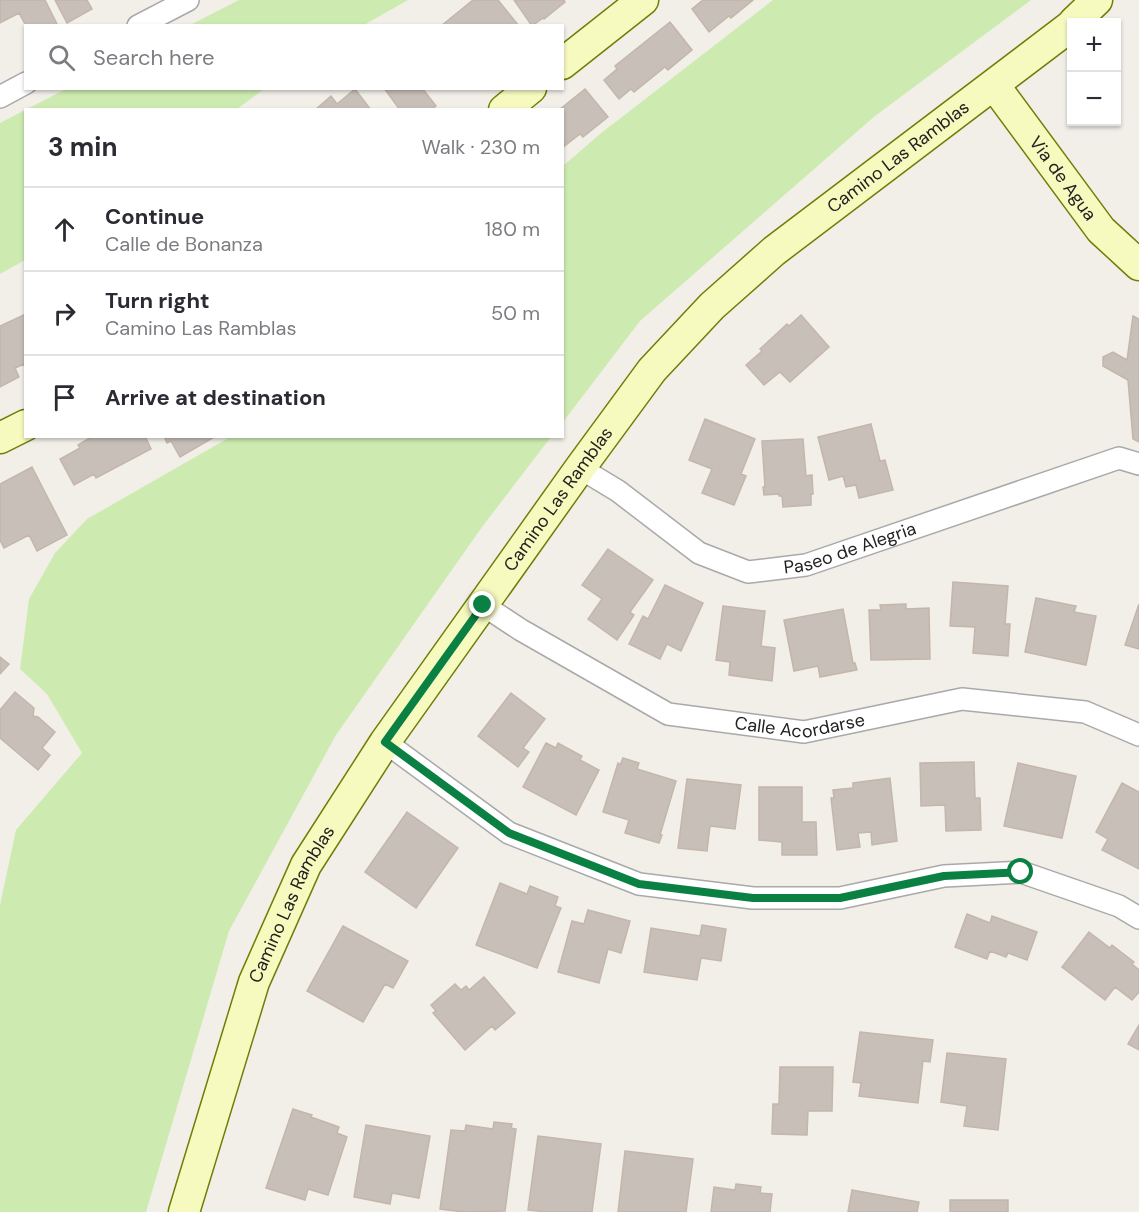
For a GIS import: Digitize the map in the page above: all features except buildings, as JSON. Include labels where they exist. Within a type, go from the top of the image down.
[{"type":"main road","points":[[564,62],[643,0]]},
{"type":"main road","name":"Camino Las Ramblas","points":[[1079,18],[1097,0]]},
{"type":"main road","name":"Camino Las Ramblas","points":[[184,1212],[254,982],[306,866],[385,742],[652,370],[712,306],[774,251],[1067,29]]},
{"type":"main road","name":"Via de Agua","points":[[994,85],[1101,230],[1139,265]]},
{"type":"main road","points":[[506,108],[529,90]]},
{"type":"main road","points":[[0,438],[24,426]]},
{"type":"street","points":[[142,24],[188,0]]},
{"type":"street","points":[[0,97],[24,84]]},
{"type":"street","name":"Paseo de Alegria","points":[[580,468],[618,491],[699,553],[748,573],[806,565],[1119,458],[1139,464]]},
{"type":"street","name":"Calle Acordarse","points":[[483,605],[521,630],[668,714],[804,732],[962,699],[1085,712],[1139,735]]},
{"type":"street","points":[[385,742],[509,833],[639,884],[753,898],[840,898],[944,876],[1021,872],[1119,906],[1139,918]]},
{"type":"green space","points":[[239,0],[408,0],[366,24],[192,24]]},
{"type":"green space","points":[[773,0],[1031,0],[875,116],[640,321],[564,421],[564,165],[600,134]]},
{"type":"green space","points":[[64,90],[263,90],[238,108],[29,108]]},
{"type":"green space","points":[[24,111],[24,261],[0,274],[0,123]]},
{"type":"green space","points":[[229,438],[550,438],[482,527],[336,735],[229,931],[146,1212],[0,1212],[0,905],[16,830],[82,753],[47,694],[20,669],[29,599],[55,553],[87,519]]},
{"type":"route","points":[[483,605],[385,742],[509,833],[639,884],[753,898],[840,898],[944,876],[1021,872]]}]
